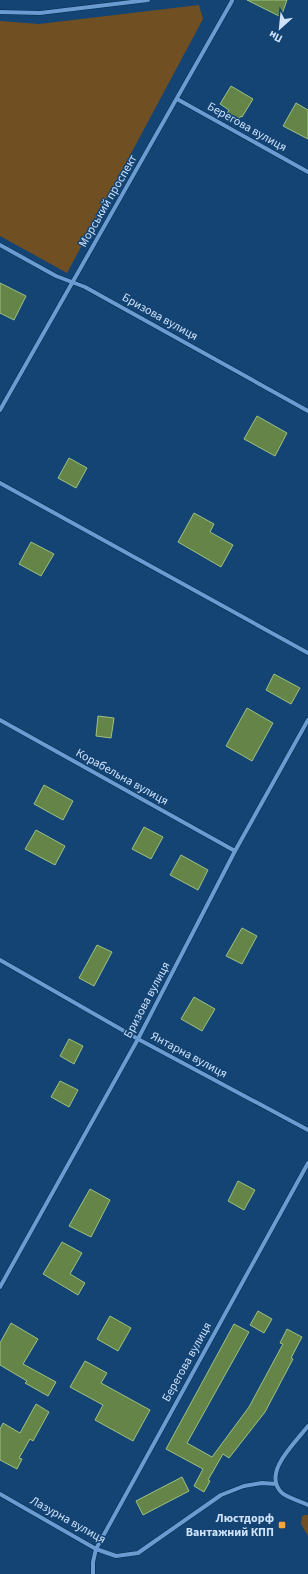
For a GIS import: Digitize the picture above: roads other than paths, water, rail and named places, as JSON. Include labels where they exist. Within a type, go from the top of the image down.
[{"type":"street","points":[[0,12],[40,13],[148,0]]},
{"type":"street","name":"Морський проспект","points":[[0,410],[177,99],[231,0]]},
{"type":"street","name":"Берегова вулиця","points":[[177,99],[308,172]]},
{"type":"street","name":"Бризова вулиця","points":[[0,245],[56,276],[85,287],[308,411]]},
{"type":"street","points":[[0,483],[308,653]]},
{"type":"street","name":"Корабельна вулиця","points":[[0,720],[235,851]]},
{"type":"street","name":"Бризова вулиця","points":[[0,1287],[138,1039],[235,851],[308,720]]},
{"type":"street","name":"Янтарна вулиця","points":[[0,960],[138,1039],[308,1130]]},
{"type":"street","name":"Берегова вулиця","points":[[93,1574],[92,1562],[96,1549],[308,1163]]},
{"type":"street","points":[[308,1426],[279,1464],[275,1475],[276,1484],[282,1493],[308,1505]]},
{"type":"street","name":"Лазурна вулиця","points":[[0,1494],[96,1549],[116,1556],[138,1553],[221,1495],[244,1486],[262,1483],[276,1484]]},
{"type":"place","name":"Люстдорф Вантажний КПП","points":[[282,1525]]}]
